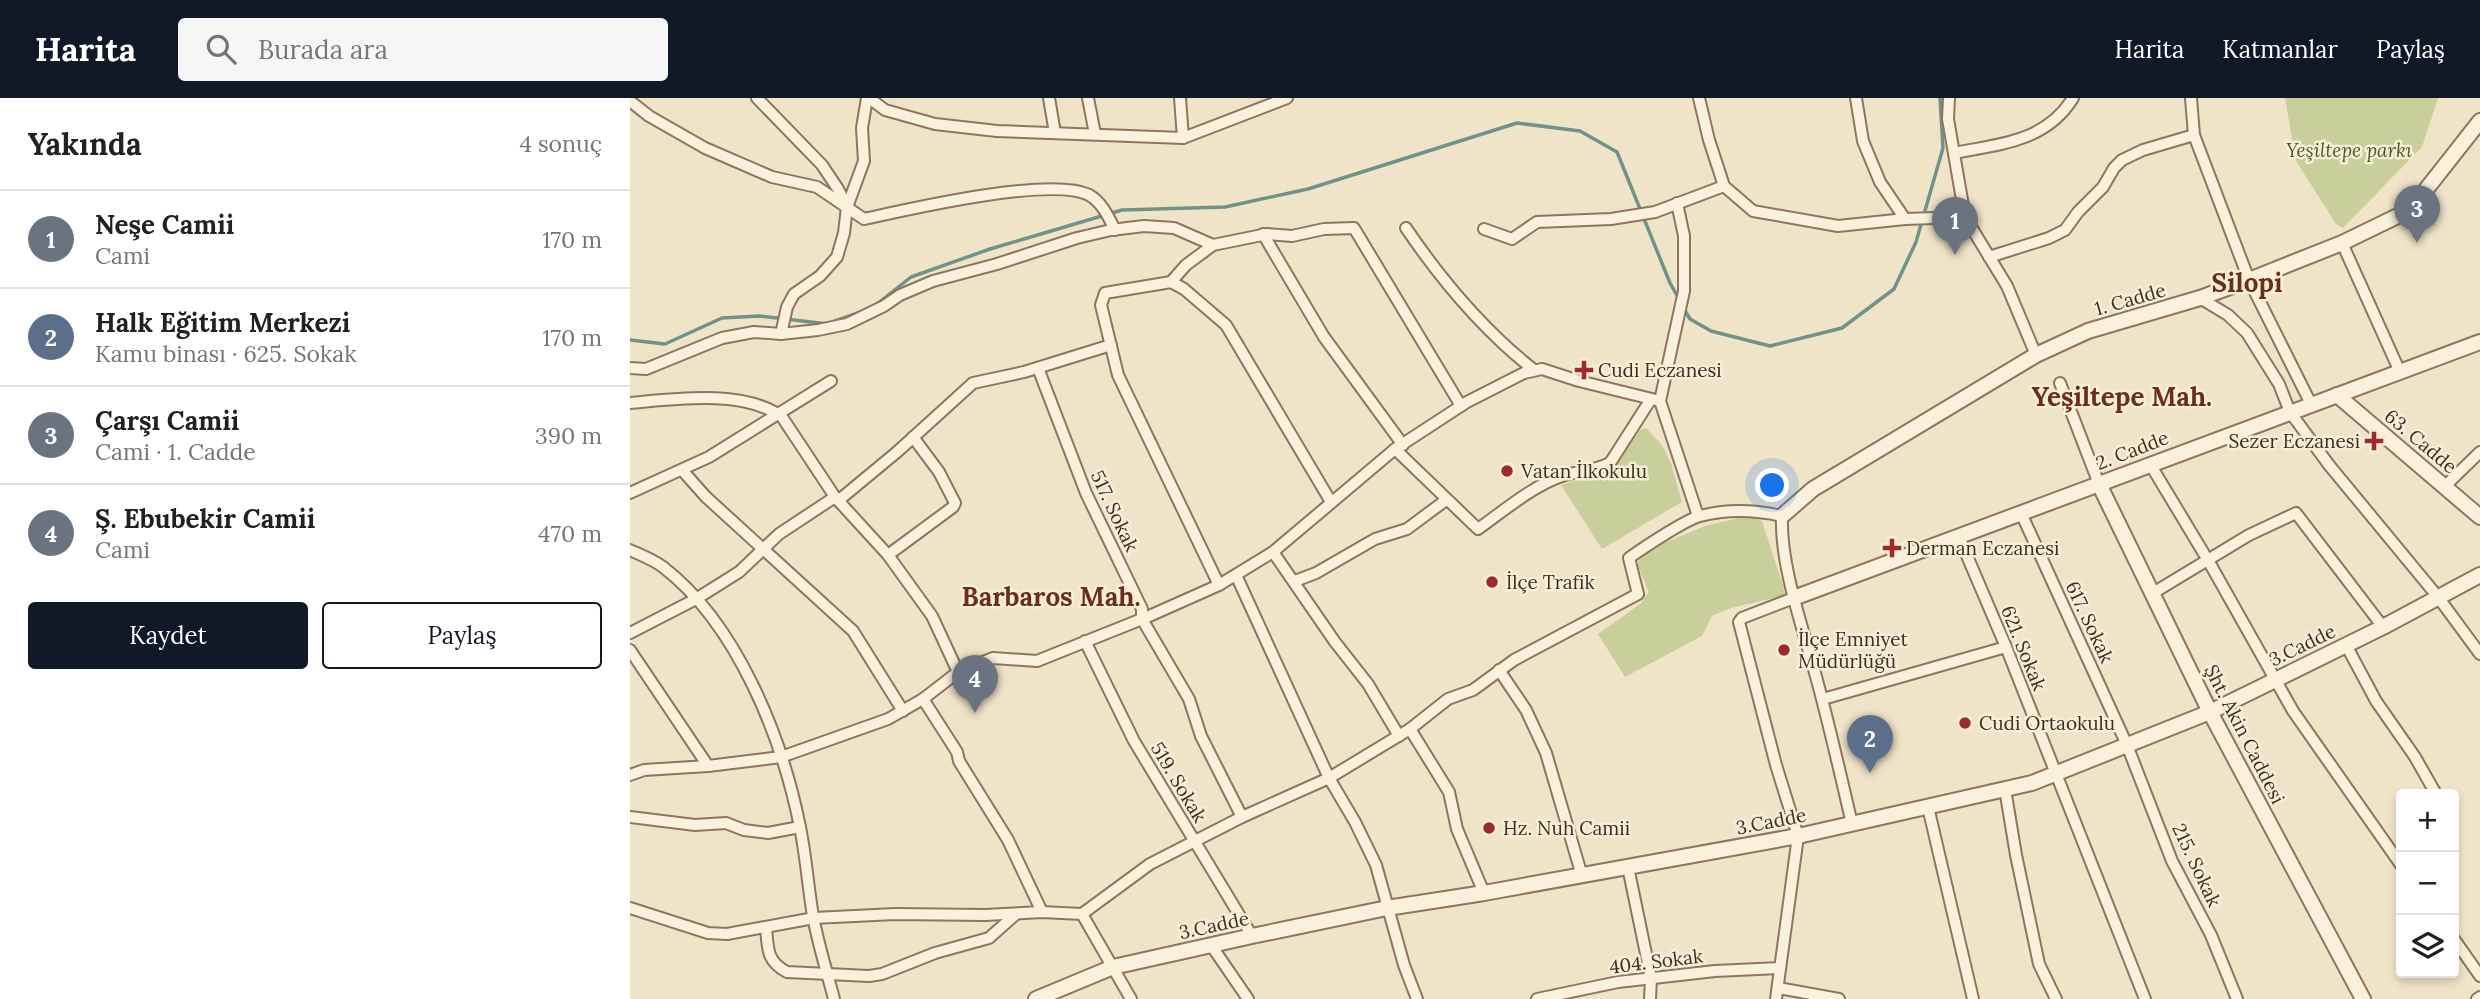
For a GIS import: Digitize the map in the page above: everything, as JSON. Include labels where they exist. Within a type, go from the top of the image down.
[{"type":"street","points":[[757,98],[822,165],[847,207]]},
{"type":"street","points":[[782,330],[787,307],[794,294],[820,276],[837,257],[844,233],[847,207],[864,161],[862,128],[868,98],[885,110],[935,124],[997,131],[1183,138],[1287,98]]},
{"type":"street","points":[[1049,98],[1055,133]]},
{"type":"street","points":[[1088,98],[1095,134]]},
{"type":"street","points":[[1180,98],[1183,138]]},
{"type":"street","points":[[1699,98],[1724,186],[1753,211],[1838,226],[1905,219],[1965,217]]},
{"type":"street","points":[[1856,98],[1863,141],[1880,182],[1905,219]]},
{"type":"street","points":[[1949,98],[1948,119],[1965,217],[2007,286],[2036,355]]},
{"type":"street","points":[[1954,153],[2024,138],[2054,121],[2073,98]]},
{"type":"street","points":[[2192,98],[2194,135],[2249,280],[2311,404]]},
{"type":"street","points":[[630,101],[649,116],[705,148],[772,177],[817,187],[864,219],[1026,189],[1090,195],[1103,208],[1115,230]]},
{"type":"street","name":"1. Cadde","points":[[1782,516],[1813,489],[2036,355],[2088,331],[2200,298],[2249,280],[2342,243],[2410,210],[2480,121]]},
{"type":"street","points":[[1989,257],[2049,238],[2065,230],[2078,212],[2104,187],[2114,168],[2122,160],[2143,150],[2194,135]]},
{"type":"street","points":[[1484,229],[1512,239],[1537,222],[1611,219],[1655,212],[1724,186]]},
{"type":"street","points":[[1263,234],[1324,337],[1399,447],[1446,500],[1478,529],[1561,476],[1609,463],[1656,400],[1684,291],[1684,236],[1677,203]]},
{"type":"street","points":[[630,368],[646,369],[722,338],[754,332],[847,324],[900,295],[933,281],[1077,238],[1144,226],[1174,228],[1213,244]]},
{"type":"street","points":[[1171,282],[1186,265],[1213,244],[1263,234],[1292,236],[1324,229],[1354,228],[1461,406]]},
{"type":"street","points":[[1406,228],[1445,283],[1507,349],[1534,370]]},
{"type":"street","points":[[2342,243],[2400,372]]},
{"type":"street","points":[[1219,584],[1118,375],[1101,305],[1105,293],[1171,282],[1184,289],[1226,325],[1331,502]]},
{"type":"street","points":[[2200,298],[2228,315],[2246,333],[2278,384],[2290,412],[2329,465],[2438,597],[2480,654]]},
{"type":"street","name":"2. Cadde","points":[[1797,597],[2480,342]]},
{"type":"street","points":[[630,633],[696,599],[739,572],[779,534],[837,498],[913,437],[973,383],[1038,368],[1111,345]]},
{"type":"street","name":"517. Sokak","points":[[1038,368],[1086,493],[1142,609],[1142,619],[1189,699],[1201,736],[1242,817]]},
{"type":"street","points":[[630,775],[644,770],[781,757],[888,719],[923,699],[958,673],[993,658],[1037,661],[1142,619],[1219,584],[1273,552],[1399,447],[1461,406],[1534,370],[1542,369],[1656,400]]},
{"type":"street","points":[[630,493],[709,457],[831,381]]},
{"type":"street","points":[[2060,383],[2099,484]]},
{"type":"street","name":"63. Cadde","points":[[2337,395],[2480,517]]},
{"type":"street","points":[[630,403],[714,398],[771,410],[782,417],[837,498],[888,555],[932,616],[958,673]]},
{"type":"street","points":[[1656,400],[1698,516]]},
{"type":"street","points":[[888,555],[953,508],[955,503],[939,472],[913,437]]},
{"type":"street","points":[[2445,486],[2480,452]]},
{"type":"street","points":[[2150,464],[2293,711],[2396,858]]},
{"type":"street","points":[[682,470],[706,497],[853,631],[903,711]]},
{"type":"street","name":"Şht. Akin Caddesi","points":[[2099,484],[2210,712],[2363,999]]},
{"type":"street","points":[[1295,582],[1317,573],[1375,539],[1407,529],[1446,500]]},
{"type":"street","points":[[630,908],[708,933],[727,934],[814,918],[895,914],[1082,914],[1150,864],[1242,817],[1329,778],[1399,736],[1448,699],[1473,690],[1514,660],[1638,594],[1629,558],[1698,516],[1753,510],[1782,516],[1781,536],[1852,824]]},
{"type":"street","name":"617. Sokak","points":[[2021,513],[2127,745]]},
{"type":"street","points":[[2153,593],[2209,562],[2249,535],[2296,513],[2383,627]]},
{"type":"street","name":"621. Sokak","points":[[1959,537],[2006,647],[2145,999]]},
{"type":"street","points":[[630,550],[662,566],[696,599],[730,643],[762,704],[781,757],[800,827],[814,918],[834,999]]},
{"type":"street","points":[[1273,552],[1335,642],[1368,684],[1399,736]]},
{"type":"street","points":[[1236,575],[1329,778],[1376,865],[1417,999]]},
{"type":"street","name":"3.Cadde","points":[[1036,999],[1113,967],[1252,936],[1387,908],[1485,893],[1798,836],[2032,783],[2210,712],[2383,627],[2480,575]]},
{"type":"street","points":[[1797,597],[1742,618],[1740,622],[1776,765],[1798,836],[1777,994],[1839,999]]},
{"type":"street","name":"519. Sokak","points":[[1085,641],[1134,741],[1252,936]]},
{"type":"street","points":[[2346,645],[2376,701],[2433,789]]},
{"type":"street","points":[[1823,699],[2006,647]]},
{"type":"street","points":[[630,650],[708,766]]},
{"type":"street","points":[[1499,670],[1525,710],[1546,753],[1582,876]]},
{"type":"street","points":[[923,699],[1009,840],[1042,912]]},
{"type":"street","points":[[1409,729],[1449,792],[1457,829],[1485,893]]},
{"type":"street","name":"215. Sokak","points":[[2127,745],[2172,861],[2211,935],[2237,999]]},
{"type":"street","points":[[2005,789],[2039,964],[2056,999]]},
{"type":"street","points":[[1928,807],[1973,999]]},
{"type":"street","points":[[630,817],[695,825],[726,823],[744,830],[768,832],[800,827]]},
{"type":"street","points":[[1628,867],[1651,978],[1650,999]]},
{"type":"street","points":[[766,927],[769,957],[787,972],[869,976],[989,938],[1016,914]]},
{"type":"street","points":[[1082,914],[1131,999]]},
{"type":"street","points":[[1211,945],[1248,999]]},
{"type":"street","points":[[2459,946],[2480,976]]},
{"type":"street","name":"404. Sokak","points":[[1537,999],[1618,982],[1715,971],[1780,968]]},
{"type":"green space","name":"Yeşiltepe parkı","points":[[2285,98],[2438,98],[2422,147],[2343,228],[2336,224],[2296,161]]},
{"type":"green space","points":[[1646,428],[1662,445],[1671,463],[1682,502],[1602,549],[1561,485],[1613,469],[1640,430]]},
{"type":"green space","points":[[1751,515],[1762,521],[1786,595],[1731,608],[1712,616],[1702,636],[1625,677],[1598,634],[1640,604],[1649,592],[1637,564],[1645,551],[1705,526]]},
{"type":"waterway","points":[[1684,309],[1690,319],[1711,331],[1770,346],[1842,328],[1894,289],[1916,242],[1943,148],[1940,98]]},
{"type":"waterway","points":[[877,304],[911,277],[990,249],[1122,210],[1225,207],[1308,189],[1517,123],[1580,131],[1617,152],[1679,299]]},
{"type":"waterway","points":[[835,321],[861,312]]},
{"type":"waterway","points":[[630,340],[665,344],[722,318],[759,316],[828,324]]},
{"type":"place","name":"Çarşı Camii","points":[[2417,243]]},
{"type":"place","name":"Neşe Camii","points":[[1955,255]]},
{"type":"place","name":"Cudi Eczanesi","points":[[1584,370]]},
{"type":"place","name":"Sezer Eczanesi","points":[[2374,441]]},
{"type":"place","name":"Vatan İlkokulu","points":[[1507,471]]},
{"type":"place","name":"Derman Eczanesi","points":[[1892,548]]},
{"type":"place","name":"İlçe Trafik","points":[[1492,582]]},
{"type":"place","name":"İlçe Emniyet Müdürlüğü","points":[[1784,650]]},
{"type":"place","name":"Ş. Ebubekir Camii","points":[[975,713]]},
{"type":"place","name":"Cudi Ortaokulu","points":[[1965,723]]},
{"type":"place","name":"Halk Eğitim Merkezi","points":[[1870,773]]},
{"type":"place","name":"Hz. Nuh Camii","points":[[1489,828]]},
{"type":"district","name":"Silopi","points":[[2247,283]]},
{"type":"district","name":"Yeşiltepe Mah.","points":[[2122,397]]},
{"type":"district","name":"Barbaros Mah.","points":[[1051,597]]}]
